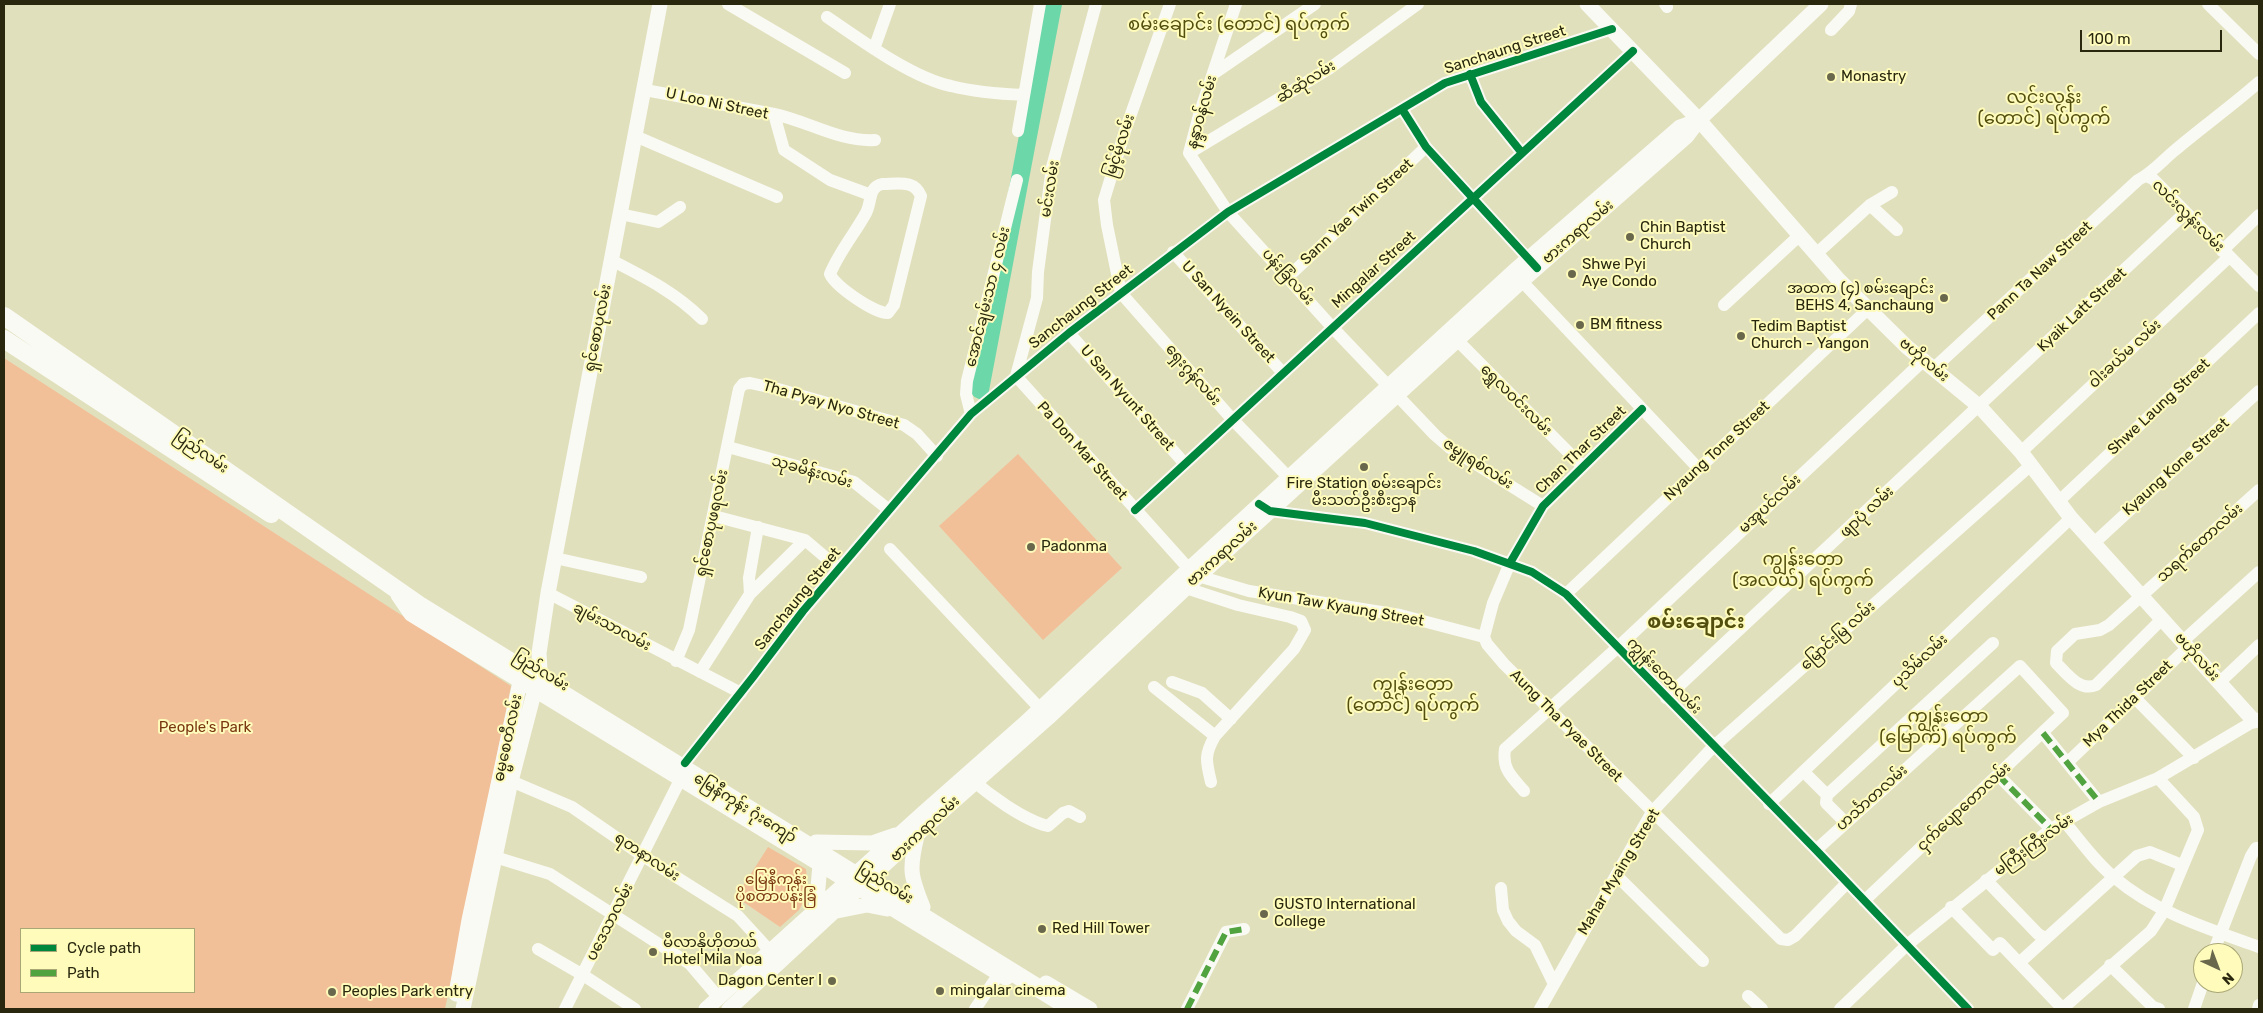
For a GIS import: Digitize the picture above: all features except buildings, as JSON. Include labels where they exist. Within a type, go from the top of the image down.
[{"type":"highway","name":"ပြည်လမ်း","points":[[4,316],[399,593]]},
{"type":"highway","name":"ပြည်လမ်း","points":[[4,339],[199,469],[399,593]]},
{"type":"highway","name":"မြေနီကုန်း ဂုံးကျော်","points":[[399,593],[1072,1009]]},
{"type":"main road","name":"ရှင်စောပုလမ်း","points":[[536,663],[660,4]]},
{"type":"main road","name":"ဗားကရာလမ်း","points":[[726,1005],[837,911],[855,885],[867,873],[1044,714],[1194,572],[1454,336],[1680,127],[1699,120],[1821,4]]},
{"type":"main road","name":"ဗဟိုလမ်း","points":[[1591,5],[1699,120],[1816,254],[1869,308],[1929,364],[1980,407],[2021,452],[2071,518],[2257,721]]},
{"type":"main road","name":"ဗားကရာလမ်း","points":[[1109,652],[1186,588],[1194,572]]},
{"type":"main road","name":"ပြည်လမ်း","points":[[399,593],[420,596],[536,663],[685,763],[1090,1009]]},
{"type":"main road","name":"ပြည်လမ်း","points":[[399,593],[411,614],[1056,1009]]},
{"type":"main road","name":"ဓမ္မစေတီလမ်း","points":[[453,1009],[469,920],[520,682],[536,663]]},
{"type":"main road","name":"ဓမ္မစေတီလမ်း","points":[[463,1009],[511,781],[535,689],[536,663]]},
{"type":"main road","points":[[816,842],[872,843],[910,834],[911,878],[923,907]]},
{"type":"main road","points":[[816,910],[820,865]]},
{"type":"main road","points":[[706,1009],[726,1005],[770,951],[816,910],[855,885]]},
{"type":"main road","points":[[837,911],[867,905],[898,913]]},
{"type":"street","points":[[728,4],[845,74]]},
{"type":"street","points":[[874,49],[890,4]]},
{"type":"street","points":[[1018,131],[1040,4]]},
{"type":"street","name":"မင်းလမ်း","points":[[1016,376],[1037,298],[1038,272],[1052,168],[1096,4]]},
{"type":"street","name":"မြင့်မိုလမ်း","points":[[1122,293],[1107,225],[1104,200],[1125,131],[1170,4]]},
{"type":"street","name":"နန္ဒာ၀န်လမ်း","points":[[1228,212],[1189,153],[1199,115],[1236,4]]},
{"type":"street","points":[[1213,74],[1315,4]]},
{"type":"street","name":"ဆီဆုံလမ်း","points":[[1189,153],[1330,68],[1418,4]]},
{"type":"street","points":[[1831,30],[1849,11],[1851,4]]},
{"type":"street","points":[[2208,4],[2259,54]]},
{"type":"street","points":[[827,17],[874,49],[930,79],[951,86],[1024,95]]},
{"type":"street","name":"Sanchaung Street","points":[[685,763],[838,568],[937,456],[971,414],[1069,333],[1228,212],[1445,83],[1612,29]]},
{"type":"street","name":"Mingalar Street","points":[[1134,510],[1633,51]]},
{"type":"street","points":[[1470,74],[1482,102],[1522,153]]},
{"type":"street","name":"Pann Ta Naw Street","points":[[1929,364],[2138,180],[2146,176],[2259,82]]},
{"type":"street","name":"U Loo Ni Street","points":[[645,90],[774,114],[784,150],[830,180],[871,195]]},
{"type":"street","points":[[1402,109],[1426,147],[1532,263]]},
{"type":"street","points":[[774,114],[794,118],[846,138],[861,141],[875,140]]},
{"type":"street","points":[[635,136],[776,197]]},
{"type":"street","name":"Sann Yae Twin Street","points":[[1288,277],[1426,147]]},
{"type":"street","name":"လင်းလွန်းလမ်း","points":[[2146,176],[2153,179],[2259,286]]},
{"type":"street","name":"အောင်ချမ်းသာ ၄ လမ်း","points":[[971,414],[966,394],[967,381],[1017,180]]},
{"type":"street","points":[[911,184],[918,188],[921,196],[894,305],[888,313],[883,313],[854,297],[833,281],[830,274],[867,210],[871,195],[876,185],[911,184]]},
{"type":"street","points":[[1816,254],[1870,205],[1892,192]]},
{"type":"street","points":[[1870,205],[1897,230]]},
{"type":"street","points":[[620,214],[658,222],[680,207]]},
{"type":"street","name":"ပန်းခြံလမ်း","points":[[1228,212],[1392,391]]},
{"type":"street","name":"Kyaik Latt Street","points":[[1980,407],[2185,213]]},
{"type":"street","name":"ဝါးခယ်မ လမ်း","points":[[2021,452],[2226,254],[2259,215]]},
{"type":"street","points":[[1724,305],[1800,236]]},
{"type":"street","name":"U San Nyein Street","points":[[1173,252],[1282,373]]},
{"type":"street","points":[[611,260],[662,286],[690,307],[702,319]]},
{"type":"street","points":[[1518,276],[1698,468]]},
{"type":"street","name":"ရှေးဂွန်လမ်း","points":[[1122,293],[1232,419],[1293,482]]},
{"type":"street","name":"Nyaung Tone Street","points":[[1566,594],[1869,308]]},
{"type":"street","name":"Shwe Laung Street","points":[[2059,501],[2259,313]]},
{"type":"street","name":"U San Nyunt Street","points":[[1069,333],[1185,464]]},
{"type":"street","name":"ရွှေလဝင်းလမ်း","points":[[1454,336],[1583,467]]},
{"type":"street","name":"မအူပင်လမ်း","points":[[1524,791],[1508,773],[1503,760],[1505,749],[1929,364]]},
{"type":"street","name":"Pa Don Mar Street","points":[[1016,376],[1134,510],[1194,572]]},
{"type":"street","name":"Tha Pyay Nyo Street","points":[[743,384],[750,383],[778,389],[904,425],[917,434],[937,456]]},
{"type":"street","name":"ရှင်စောပုဖရလမ်း","points":[[676,661],[689,630],[739,390],[743,384]]},
{"type":"street","name":"ဇမ္ဗူရစ်လမ်း","points":[[1392,391],[1450,448],[1543,506]]},
{"type":"street","name":"Kyaung Kone Street","points":[[2094,543],[2259,391]]},
{"type":"street","name":"ဖျာပုံ လမ်း","points":[[1666,698],[1980,407]]},
{"type":"street","name":"Chan Thar Street","points":[[1484,637],[1493,603],[1510,563],[1543,506],[1642,409]]},
{"type":"street","name":"သုခမိန်းလမ်း","points":[[728,447],[854,482],[889,510]]},
{"type":"street","name":"မြောင်းမြ လမ်း","points":[[1713,747],[2031,465]]},
{"type":"street","name":"သရက်တောလမ်း","points":[[2162,619],[2096,685],[2090,688],[2078,684],[2056,663],[2057,651],[2075,634],[2104,627],[2142,597],[2259,490]]},
{"type":"street","name":"ကျွန်းတောလမ်း","points":[[1265,507],[1365,523],[1474,551],[1532,572],[1566,594],[1968,1009]]},
{"type":"street","points":[[714,516],[805,540],[838,568]]},
{"type":"street","name":"ပုသိမ်လမ်း","points":[[1769,804],[2071,518]]},
{"type":"street","points":[[750,594],[749,578],[758,527]]},
{"type":"street","points":[[700,672],[750,594],[805,540]]},
{"type":"street","points":[[890,549],[1044,714]]},
{"type":"street","points":[[555,558],[641,577]]},
{"type":"street","name":"Kyun Taw Kyaung Street","points":[[1194,572],[1249,591],[1400,615],[1484,637]]},
{"type":"street","name":"Mya Thida Street","points":[[2068,762],[2135,698],[2185,644],[2259,572]]},
{"type":"street","points":[[1186,588],[1238,605],[1290,617],[1304,625],[1305,630],[1294,649],[1215,736],[1208,749],[1206,759],[1211,782]]},
{"type":"street","name":"ချမ်းသာလမ်း","points":[[548,593],[741,693]]},
{"type":"street","name":"Aung Tha Pyae Street","points":[[1484,637],[1487,644],[1504,664],[1549,710],[1781,939],[1788,940],[1795,936],[1847,883]]},
{"type":"street","points":[[1845,822],[1826,803],[1827,796],[1993,642]]},
{"type":"street","points":[[2220,682],[2259,645]]},
{"type":"street","name":"ဟင်္သာတလမ်း","points":[[1816,850],[2018,666],[2063,713]]},
{"type":"street","points":[[1172,682],[1202,694],[1231,719]]},
{"type":"street","points":[[1154,687],[1215,736]]},
{"type":"street","points":[[2135,698],[2194,758]]},
{"type":"street","name":"ငှက်ပျောတောလမ်း","points":[[1864,901],[2063,713]]},
{"type":"street","name":"မကြီးကြီးလမ်း","points":[[1840,1009],[1907,945],[2051,829],[2099,802],[2158,778],[2257,721]]},
{"type":"street","points":[[2043,733],[2099,802]]},
{"type":"street","name":"Mahar Myaing Street","points":[[1540,1009],[1652,812],[1713,747]]},
{"type":"street","points":[[1998,775],[2051,829]]},
{"type":"street","points":[[1808,776],[1827,796]]},
{"type":"street","points":[[1952,908],[1993,950],[2000,943],[2062,1009],[2152,931],[2164,911],[2198,830],[2194,817],[2158,778]]},
{"type":"street","points":[[971,779],[1025,816],[1042,824],[1048,826],[1063,813],[1069,811],[1080,817]]},
{"type":"street","name":"ပဒေသာလမ်း","points":[[565,1009],[680,780]]},
{"type":"street","name":"ရတနာလမ်း","points":[[511,781],[572,807],[643,856],[738,916],[770,951]]},
{"type":"street","points":[[2064,821],[2114,878],[2164,911],[2259,947]]},
{"type":"street","points":[[2217,943],[2251,856],[2256,848],[2259,848]]},
{"type":"street","points":[[2019,963],[2137,856],[2150,852],[2182,865]]},
{"type":"street","points":[[495,857],[550,874],[613,914],[690,964],[726,1005]]},
{"type":"street","points":[[1616,875],[1703,961]]},
{"type":"street","points":[[1986,880],[2038,934],[2045,938]]},
{"type":"street","points":[[1501,888],[1504,910],[1508,921],[1516,931],[1535,945],[1554,984]]},
{"type":"street","points":[[1187,1009],[1226,932],[1244,930]]},
{"type":"street","points":[[538,949],[583,975],[635,1009]]},
{"type":"street","points":[[2110,966],[2153,1007],[2159,1009]]},
{"type":"street","points":[[975,1009],[999,974]]},
{"type":"street","points":[[2194,1009],[2200,993]]},
{"type":"street","points":[[1748,996],[1762,1009]]},
{"type":"street","points":[[2258,1009],[2259,1005]]},
{"type":"green space","name":"People's Park","points":[[4,358],[511,686],[445,1009],[4,1009]]},
{"type":"green space","name":"Padonma","points":[[1018,454],[1122,568],[1043,640],[939,526]]},
{"type":"green space","name":"မြေနီကုန်း ပိုစတာပန်းခြံ","points":[[768,847],[806,869],[808,893],[799,910],[780,927],[736,897]]},
{"type":"waterway","points":[[980,390],[1053,4]]},
{"type":"marked path","points":[[2043,733],[2099,802]]},
{"type":"marked path","points":[[1998,775],[2051,829]]},
{"type":"marked path","points":[[1187,1009],[1226,932],[1244,929]]},
{"type":"cycle path","points":[[685,763],[803,611],[971,414],[1069,333],[1228,212],[1445,83],[1612,29]]},
{"type":"cycle path","points":[[1135,510],[1633,51]]},
{"type":"cycle path","points":[[1470,74],[1481,102],[1522,153]]},
{"type":"cycle path","points":[[1402,109],[1426,147],[1537,268]]},
{"type":"cycle path","points":[[1510,563],[1543,506],[1642,409]]},
{"type":"cycle path","points":[[1259,504],[1270,511],[1365,523],[1474,551],[1532,572],[1566,594],[1968,1009]]},
{"type":"place","name":"Monastry","points":[[1831,77]]},
{"type":"place","name":"Chin Baptist Church","points":[[1630,237]]},
{"type":"place","name":"Shwe Pyi Aye Condo","points":[[1572,274]]},
{"type":"place","name":"အထက (၄) စမ်းချောင်း BEHS 4, Sanchaung","points":[[1944,298]]},
{"type":"place","name":"BM fitness","points":[[1580,325]]},
{"type":"place","name":"Tedim Baptist Church - Yangon","points":[[1741,336]]},
{"type":"place","name":"Fire Station စမ်းချောင်း မီးသတ်ဦးစီးဌာန","points":[[1364,467]]},
{"type":"place","name":"Padonma","points":[[1031,547]]},
{"type":"place","name":"GUSTO International College","points":[[1264,914]]},
{"type":"place","name":"Red Hill Tower","points":[[1042,929]]},
{"type":"place","name":"မီလာနိုဟိုတယ် Hotel Mila Noa","points":[[653,952]]},
{"type":"place","name":"Dagon Center I","points":[[832,981]]},
{"type":"place","name":"mingalar cinema","points":[[940,991]]},
{"type":"place","name":"Peoples Park entry","points":[[332,992]]},
{"type":"district","name":"စမ်းချောင်း (တောင်) ရပ်ကွက်","points":[[1239,25]]},
{"type":"district","name":"လင်းလွန်း (တောင်) ရပ်ကွက်","points":[[2044,108]]},
{"type":"district","name":"ကျွန်းတော (အလယ်) ရပ်ကွက်","points":[[1803,570]]},
{"type":"district","name":"စမ်းချောင်း","points":[[1696,622]]},
{"type":"district","name":"ကျွန်းတော (တောင်) ရပ်ကွက်","points":[[1413,695]]},
{"type":"district","name":"ကျွန်းတော (မြောက်) ရပ်ကွက်","points":[[1948,728]]}]
